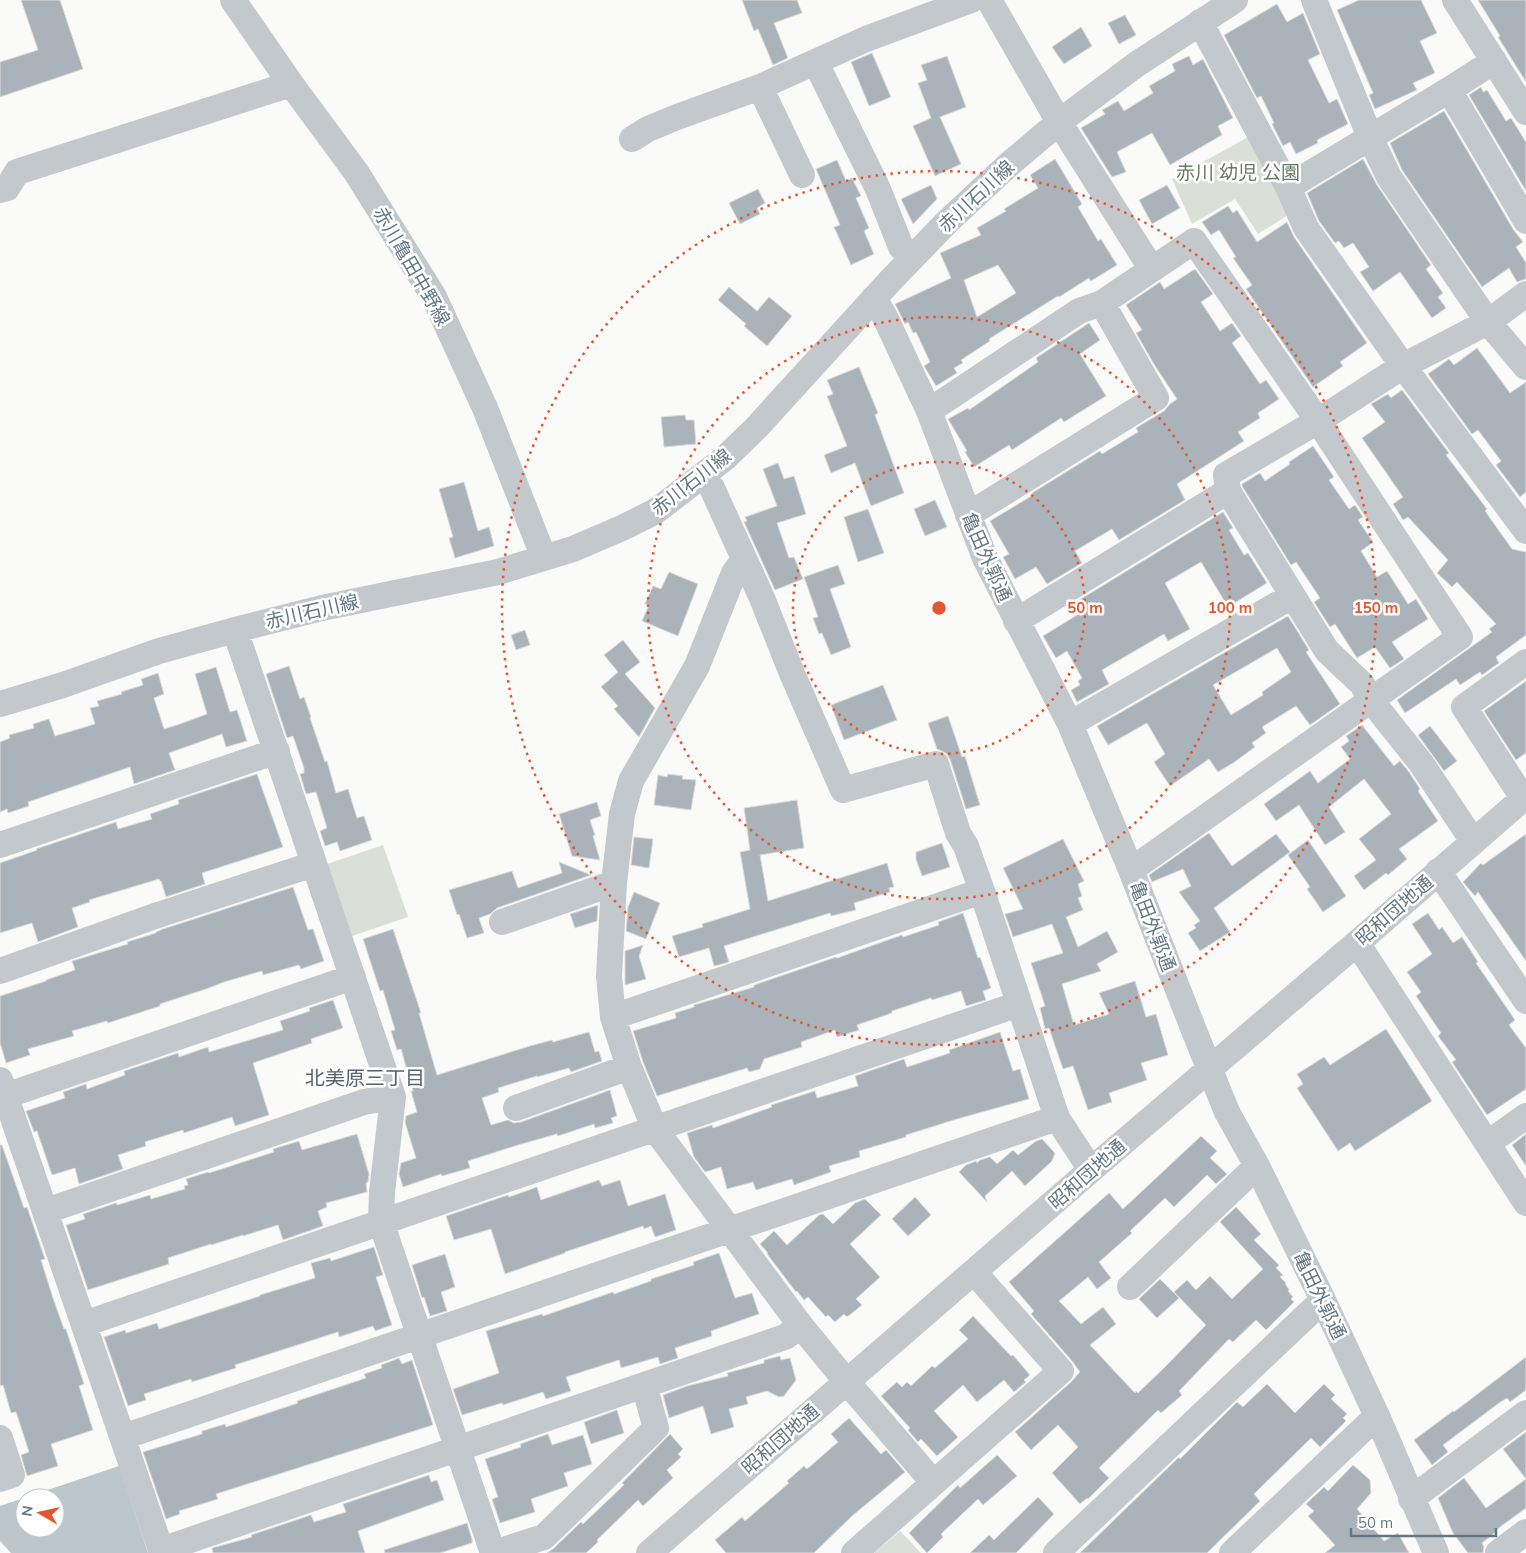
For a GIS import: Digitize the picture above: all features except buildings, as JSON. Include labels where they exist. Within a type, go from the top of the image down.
[{"type":"street","name":"赤川亀田中野線","points":[[233,0],[291,84],[356,172],[434,297],[485,408],[544,558]]},
{"type":"street","points":[[632,139],[648,129],[760,87],[866,39],[971,0]]},
{"type":"street","points":[[989,0],[1059,122],[1151,268]]},
{"type":"street","name":"赤川石川線","points":[[0,704],[63,685],[158,650],[322,608],[498,572],[573,549],[656,511],[725,458],[756,428],[874,298],[946,223],[1006,167],[1059,122],[1137,64],[1235,0]]},
{"type":"street","points":[[1314,0],[1370,137],[1389,177],[1488,322],[1526,368]]},
{"type":"street","points":[[1455,0],[1526,112]]},
{"type":"street","points":[[1200,22],[1288,187],[1306,228],[1403,366],[1526,531]]},
{"type":"street","points":[[1288,187],[1494,61]]},
{"type":"street","points":[[816,63],[878,190],[901,247]]},
{"type":"street","points":[[0,190],[7,188],[17,172],[291,84]]},
{"type":"street","points":[[760,87],[802,174]]},
{"type":"street","points":[[1449,90],[1526,221]]},
{"type":"street","points":[[929,411],[1079,311],[1102,303],[1194,240],[1318,421],[1460,637],[1131,870]]},
{"type":"street","points":[[1473,841],[1421,763],[1370,699],[1362,684],[1327,651],[1228,491],[1226,475],[1318,421],[1403,366],[1488,322],[1526,294]]},
{"type":"street","name":"亀田外郭通","points":[[874,298],[884,315],[929,411],[985,558],[1070,724],[1228,1112],[1257,1166],[1323,1300],[1436,1553]]},
{"type":"street","points":[[968,515],[1156,398],[1102,303]]},
{"type":"street","points":[[712,488],[762,598],[843,790],[936,764],[958,834],[966,846],[982,891],[1058,1118],[1091,1170]]},
{"type":"street","points":[[1016,621],[1228,491]]},
{"type":"street","points":[[744,559],[734,573],[697,666],[631,782],[626,796],[622,814],[614,883],[609,976],[614,1016],[629,1067],[655,1129],[801,1326],[933,1482]]},
{"type":"street","points":[[1070,724],[1292,596]]},
{"type":"street","points":[[235,630],[354,977],[393,1097],[382,1192],[382,1222],[493,1553],[544,1537],[656,1428],[644,1385]]},
{"type":"street","points":[[1523,804],[1464,707],[1526,662]]},
{"type":"street","points":[[0,845],[277,751]]},
{"type":"street","name":"昭和団地通","points":[[649,1553],[1473,841],[1523,804]]},
{"type":"street","points":[[0,971],[167,912],[314,864]]},
{"type":"street","points":[[1438,871],[1526,1001]]},
{"type":"street","points":[[502,922],[614,883]]},
{"type":"street","points":[[614,1016],[982,891]]},
{"type":"street","points":[[1358,942],[1526,1203]]},
{"type":"street","points":[[354,977],[3,1088],[161,1552],[785,1337],[801,1326]]},
{"type":"street","points":[[84,1324],[1019,1004]]},
{"type":"street","points":[[516,1108],[629,1067]]},
{"type":"street","points":[[46,1212],[364,1102],[393,1097]]},
{"type":"street","points":[[1488,1143],[1526,1116]]},
{"type":"street","points":[[123,1437],[1058,1118]]},
{"type":"street","points":[[1130,1287],[1257,1166]]},
{"type":"street","points":[[854,1553],[1061,1371],[974,1272]]},
{"type":"street","points":[[1065,1550],[1323,1300]]},
{"type":"street","points":[[1412,1499],[1526,1413]]},
{"type":"street","points":[[1232,1553],[1376,1416]]},
{"type":"street","points":[[0,1438],[12,1475],[0,1479]]},
{"type":"street","points":[[1498,1553],[1526,1532]]},
{"type":"green space","name":"赤川 幼児 公園","points":[[1252,135],[1290,214],[1258,234],[1235,199],[1192,224],[1172,179]]},
{"type":"green space","points":[[383,845],[408,917],[352,936],[327,864]]},
{"type":"green space","points":[[900,1531],[921,1553],[874,1553]]},
{"type":"shaded area","points":[[119,1466],[148,1553],[11,1553],[0,1541],[0,1506],[15,1501],[15,1538],[65,1538],[65,1488],[54,1488]]},
{"type":"district","name":"北美原三丁目","points":[[365,1077]]}]
